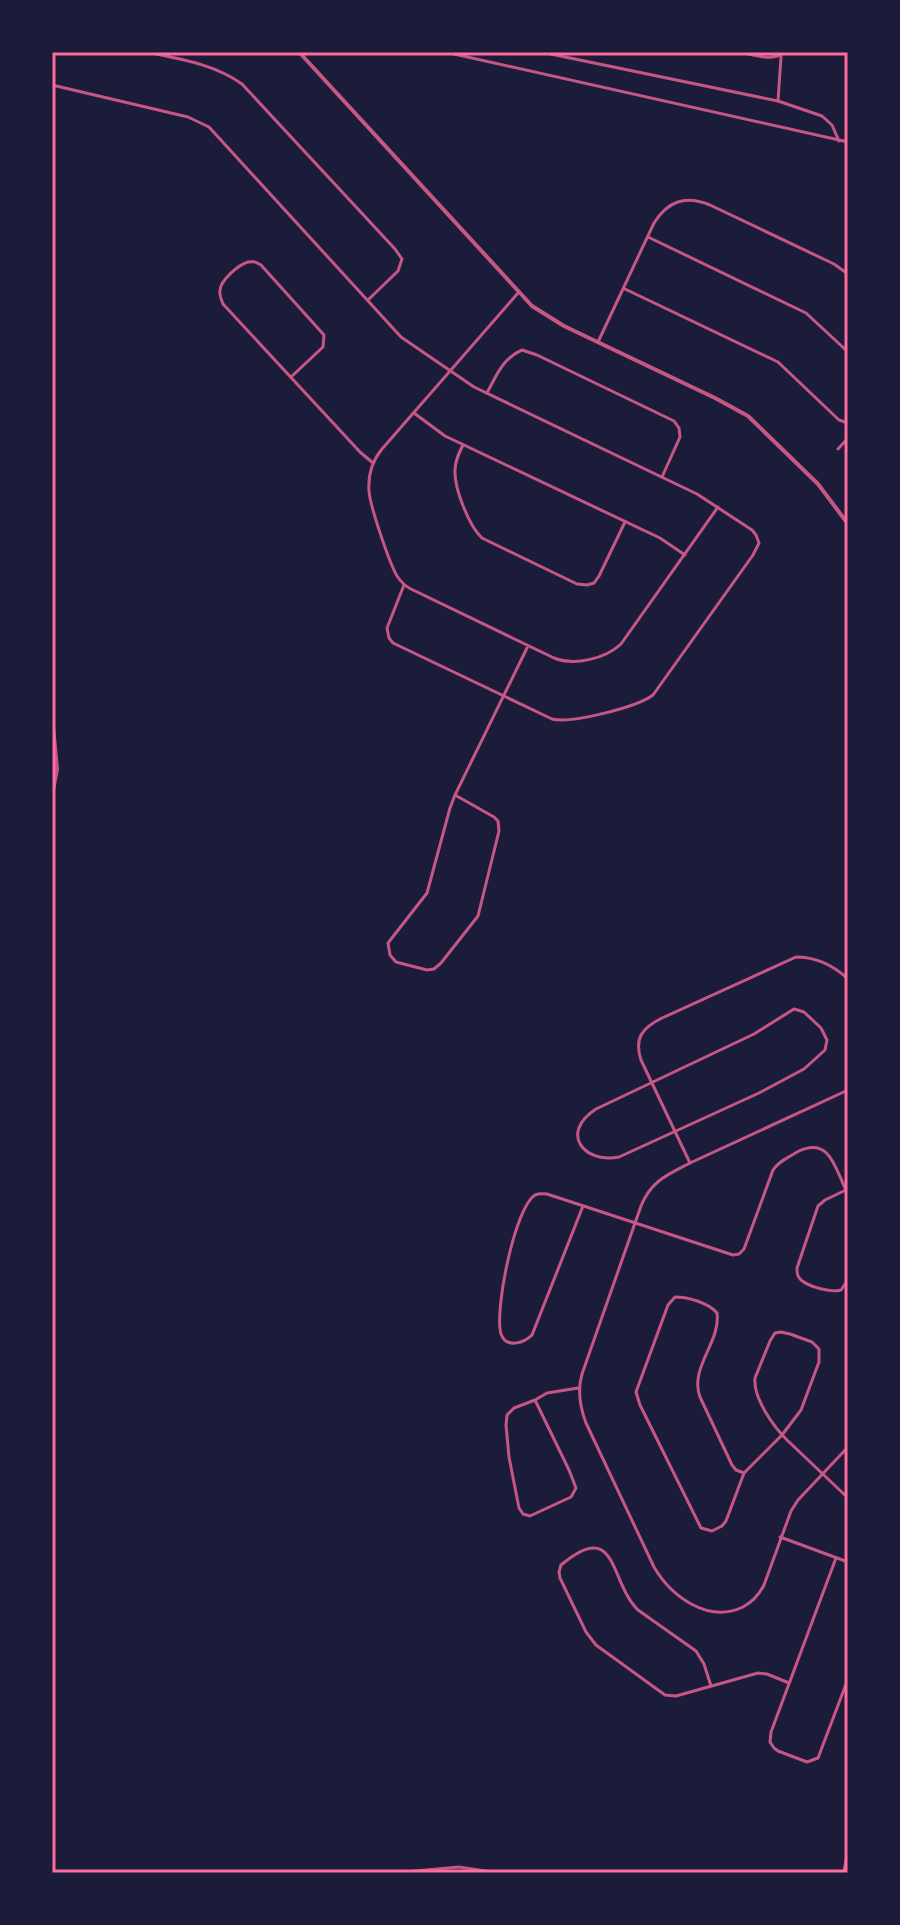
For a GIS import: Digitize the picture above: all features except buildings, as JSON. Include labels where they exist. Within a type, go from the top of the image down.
[{"type":"street","points":[[147,52],[211,67],[242,84],[395,249],[402,259],[400,268],[368,300]]},
{"type":"street","points":[[299,52],[518,293],[542,314],[748,416],[818,484],[848,524]]},
{"type":"street","points":[[445,52],[848,142]]},
{"type":"street","points":[[541,52],[778,101],[822,116],[832,125],[839,141]]},
{"type":"street","points":[[741,52],[773,58],[783,54],[778,101]]},
{"type":"street","points":[[52,85],[188,117],[209,127],[405,340],[474,387],[718,507],[752,530],[759,543],[657,691],[635,705],[561,721],[391,641],[387,628],[404,585]]},
{"type":"street","points":[[598,342],[657,218],[668,206],[682,201],[699,201],[824,259],[848,274]]},
{"type":"street","points":[[648,237],[806,313],[848,352]]},
{"type":"street","points":[[291,377],[323,347],[324,335],[261,265],[246,263],[221,285],[222,301],[227,308],[360,452],[373,463]]},
{"type":"street","points":[[624,288],[778,362],[839,420],[848,423]]},
{"type":"street","points":[[518,293],[450,369],[373,463],[369,489],[371,504],[393,568],[404,585],[528,646],[564,662],[576,662],[613,651],[624,640],[718,507]]},
{"type":"street","points":[[487,393],[500,368],[513,355],[522,350],[537,355],[674,421],[680,437],[662,477]]},
{"type":"street","points":[[414,413],[433,429],[463,445],[660,538],[685,555]]},
{"type":"street","points":[[838,449],[848,438]]},
{"type":"street","points":[[463,445],[455,465],[455,480],[476,532],[482,538],[577,584],[587,585],[597,579],[626,522]]},
{"type":"street","points":[[455,795],[491,814],[499,823],[499,831],[478,916],[434,969],[423,970],[396,962],[391,958],[388,947],[429,889],[455,795],[528,646]]},
{"type":"street","points":[[52,715],[57,769],[52,795]]},
{"type":"street","points":[[690,1163],[641,1060],[638,1045],[642,1033],[653,1022],[796,957],[816,959],[837,969],[848,979]]},
{"type":"street","points":[[794,1009],[804,1012],[826,1036],[825,1050],[804,1069],[675,1132],[616,1158],[605,1158],[583,1148],[578,1136],[580,1125],[589,1114],[652,1082],[754,1034],[794,1009]]},
{"type":"street","points":[[848,1090],[690,1163],[651,1187],[635,1223],[579,1387],[586,1423],[649,1558],[663,1580],[688,1602],[704,1610],[720,1613],[734,1611],[751,1602],[762,1591],[794,1505],[848,1447]]},
{"type":"street","points":[[583,1206],[532,1335],[522,1342],[506,1341],[500,1329],[502,1284],[518,1225],[527,1205],[533,1196],[543,1193],[583,1206],[635,1223],[724,1253],[739,1254],[746,1245],[775,1167],[811,1147],[818,1147],[824,1150],[847,1190],[818,1206],[806,1238],[798,1277],[803,1282],[832,1292],[841,1290],[848,1280]]},
{"type":"street","points":[[744,1473],[732,1465],[696,1385],[717,1324],[717,1313],[709,1306],[675,1297],[669,1302],[637,1386],[637,1397],[701,1528],[712,1531],[724,1524],[744,1473],[782,1435],[801,1410],[820,1356],[819,1349],[815,1344],[781,1332],[775,1333],[754,1382],[757,1392],[782,1435],[848,1498]]},
{"type":"street","points":[[535,1400],[576,1490],[571,1497],[530,1516],[523,1514],[519,1508],[509,1457],[507,1415],[514,1408],[547,1393],[579,1387]]},
{"type":"street","points":[[780,1537],[848,1562]]},
{"type":"street","points":[[711,1686],[696,1651],[632,1604],[603,1549],[590,1548],[561,1565],[560,1578],[586,1632],[596,1645],[668,1697],[684,1694],[760,1672],[789,1683]]},
{"type":"street","points":[[836,1558],[771,1732],[770,1742],[774,1748],[807,1762],[816,1760],[821,1754],[848,1679]]},
{"type":"street","points":[[844,1873],[848,1854]]},
{"type":"street","points":[[393,1873],[450,1867],[498,1873]]}]
